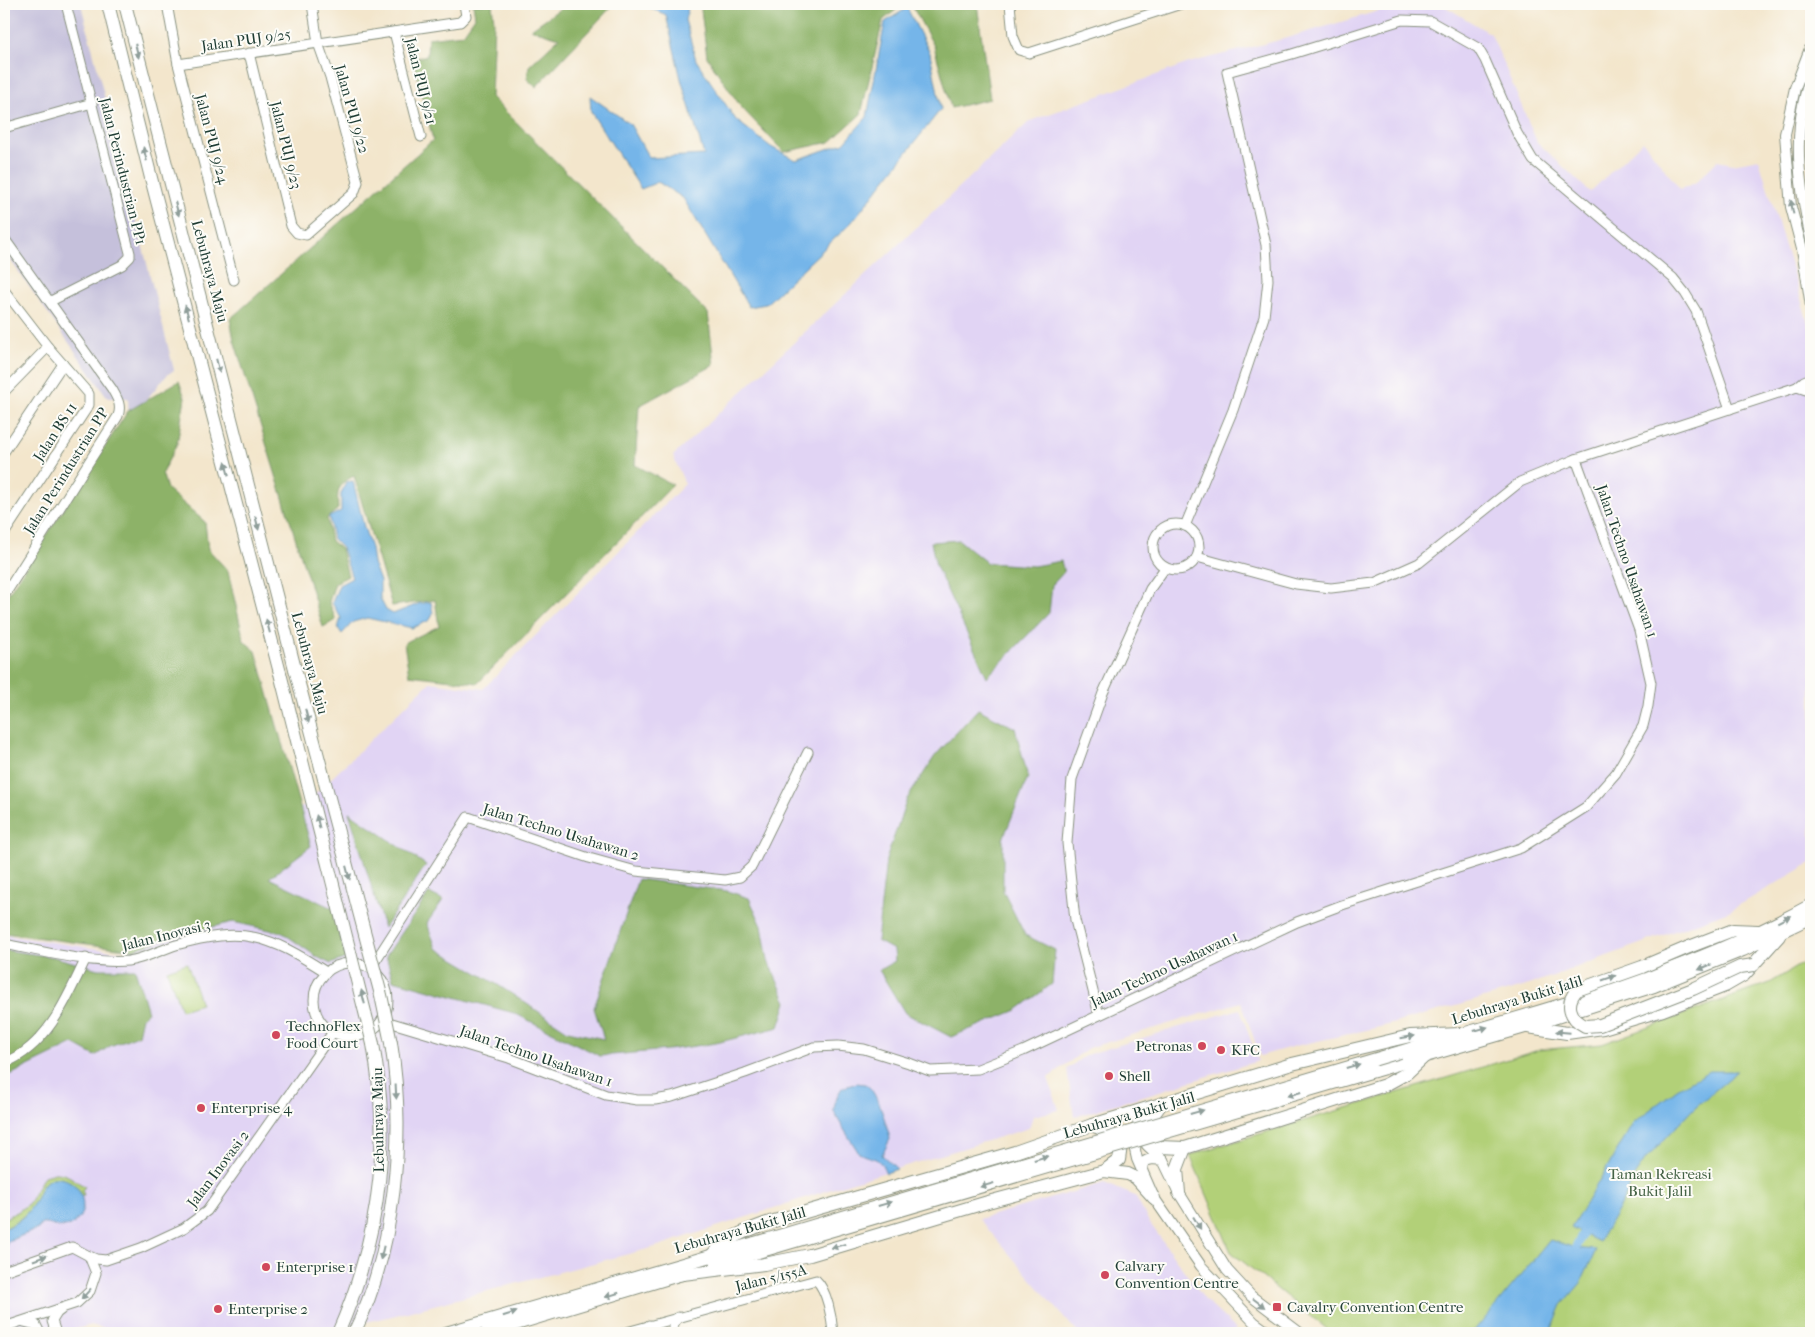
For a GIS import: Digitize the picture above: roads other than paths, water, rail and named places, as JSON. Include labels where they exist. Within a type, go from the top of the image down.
[{"type":"highway","name":"Lebuhraya Maju","points":[[108,4],[374,1044],[381,1113],[380,1165],[370,1231],[356,1284],[338,1333]]},
{"type":"highway","name":"Lebuhraya Maju","points":[[125,4],[295,669],[381,995],[391,1043],[395,1073],[397,1144],[395,1182],[382,1254],[372,1289],[354,1333]]},
{"type":"highway","name":"Lebuhraya Bukit Jalil","points":[[486,1333],[676,1275],[756,1247],[1652,976],[1728,946],[1811,905]]},
{"type":"highway","name":"Lebuhraya Bukit Jalil","points":[[446,1333],[712,1255],[756,1247],[1525,1027],[1688,974],[1811,917]]},
{"type":"highway","points":[[1754,965],[1740,967],[1693,989],[1600,1025],[1585,1026],[1574,1017],[1570,1003],[1578,990],[1592,983],[1642,966],[1732,930],[1760,931]]},
{"type":"highway","points":[[1525,1027],[1567,1033],[1622,1024],[1663,1010],[1725,986],[1744,976],[1781,932]]},
{"type":"highway","points":[[712,1255],[722,1244],[740,1232],[1015,1152],[1116,1117],[1292,1064],[1410,1036],[1461,1034]]},
{"type":"highway","points":[[1161,1104],[1147,1124],[1147,1138],[1159,1147],[1185,1148],[1385,1085],[1407,1073],[1426,1056]]},
{"type":"highway","points":[[676,1275],[764,1264],[810,1255],[988,1202],[1104,1171],[1119,1160],[1121,1146],[1111,1133],[1092,1125]]},
{"type":"highway","points":[[1179,1193],[1177,1169],[1185,1148]]},
{"type":"highway","points":[[1104,1171],[1128,1174],[1136,1178],[1154,1198]]},
{"type":"main road","points":[[1811,46],[1795,88],[1785,134],[1791,207],[1802,249],[1811,306]]},
{"type":"main road","points":[[1811,76],[1805,92],[1798,132],[1802,196],[1811,239]]},
{"type":"main road","points":[[1146,1109],[1138,1118],[1135,1150],[1154,1198],[1201,1266],[1254,1322],[1269,1333]]},
{"type":"main road","points":[[1116,1117],[1125,1122],[1136,1135],[1164,1160],[1179,1193],[1227,1270],[1251,1296],[1300,1333]]},
{"type":"main road","points":[[1142,1170],[1142,1163],[1146,1160],[1164,1160]]},
{"type":"street","name":"Jalan Perindustrian PP1","points":[[50,301],[122,265],[130,257],[66,4]]},
{"type":"street","name":"Jalan PUJ 9/24","points":[[167,4],[178,64],[234,280]]},
{"type":"street","name":"Jalan PUJ 9/22","points":[[306,235],[354,193],[358,182],[330,76],[318,43],[312,4]]},
{"type":"street","name":"Jalan PUJ 9/25","points":[[178,64],[460,22],[466,16],[464,4]]},
{"type":"street","points":[[1010,4],[1013,36],[1020,50],[1029,53],[1181,4]]},
{"type":"street","points":[[1185,526],[1233,410],[1264,317],[1268,280],[1266,244],[1227,72],[1402,20],[1430,21],[1478,48],[1517,133],[1533,160],[1673,278],[1696,311],[1730,409]]},
{"type":"street","name":"Jalan PUJ 9/21","points":[[394,32],[421,137]]},
{"type":"street","name":"Jalan PUJ 9/23","points":[[249,53],[291,226],[297,233],[306,235]]},
{"type":"street","points":[[4,128],[92,103]]},
{"type":"street","name":"Jalan Perindustrian PP","points":[[4,238],[112,389],[118,399],[120,408],[118,416],[4,596]]},
{"type":"street","name":"Jalan BS 11","points":[[4,292],[89,394],[89,405],[4,534]]},
{"type":"street","points":[[4,392],[48,347]]},
{"type":"street","points":[[4,452],[63,364]]},
{"type":"street","points":[[1197,557],[1296,584],[1331,588],[1374,583],[1419,563],[1520,482],[1576,459],[1797,388],[1804,381],[1811,381]]},
{"type":"street","name":"Jalan Techno Usahawan 1","points":[[382,1020],[509,1058],[606,1095],[637,1100],[656,1100],[672,1097],[745,1073],[814,1047],[838,1046],[864,1049],[930,1071],[978,1069],[1009,1057],[1297,922],[1342,905],[1521,848],[1586,807],[1616,773],[1642,726],[1648,706],[1651,683],[1639,630],[1576,459]]},
{"type":"street","points":[[1178,524],[1185,526],[1196,536],[1199,543],[1197,557],[1186,568],[1179,570],[1165,568],[1154,556],[1152,548],[1154,540],[1163,528],[1178,524]]},
{"type":"street","points":[[1099,1015],[1075,920],[1067,843],[1072,779],[1103,693],[1150,589],[1165,568]]},
{"type":"street","name":"Jalan Techno Usahawan 2","points":[[371,968],[468,817],[589,858],[636,871],[725,880],[740,877],[752,866],[808,752]]},
{"type":"street","name":"Jalan Inovasi 3","points":[[4,944],[86,958],[120,961],[131,960],[202,939],[226,935],[242,935],[258,937],[287,948],[326,972]]},
{"type":"street","points":[[4,1063],[30,1048],[48,1029],[72,990],[86,958]]},
{"type":"street","points":[[348,963],[371,968],[378,974],[388,992],[386,1012],[382,1020],[374,1028],[360,1035],[344,1036],[333,1032],[321,1022],[314,1008],[314,993],[326,972],[348,963]]},
{"type":"street","name":"Jalan Inovasi 2","points":[[111,1259],[171,1235],[196,1220],[206,1211],[333,1032]]},
{"type":"street","points":[[4,1271],[72,1247],[96,1259],[111,1259]]},
{"type":"street","points":[[4,1326],[66,1307],[84,1298],[94,1284],[96,1273],[89,1256]]},
{"type":"street","points":[[96,1273],[111,1259]]},
{"type":"street","name":"Jalan 5/155A","points":[[623,1333],[816,1280],[822,1285],[832,1321],[833,1333]]},
{"type":"street","points":[[56,1333],[52,1321],[57,1313],[66,1307]]},
{"type":"street","points":[[673,1333],[673,1325],[678,1317]]},
{"type":"street","points":[[16,1323],[28,1322],[36,1325],[40,1333]]},
{"type":"street","points":[[649,1325],[659,1333]]},
{"type":"water","points":[[642,4],[689,4],[685,20],[696,60],[736,120],[771,147],[796,160],[844,143],[867,117],[885,22],[907,8],[930,53],[941,109],[851,223],[766,304],[749,307],[683,198],[658,182],[641,189],[591,112],[590,96],[630,124],[649,158],[704,155],[681,79],[666,15]]},
{"type":"water","points":[[353,481],[371,548],[373,563],[380,581],[380,598],[386,610],[393,614],[418,604],[431,602],[433,613],[430,620],[412,628],[367,618],[353,622],[342,634],[338,628],[341,618],[332,603],[339,585],[352,578],[342,548],[333,539],[329,517],[341,511],[341,494],[346,482]]},
{"type":"water","points":[[1709,1071],[1738,1071],[1694,1108],[1646,1159],[1635,1175],[1625,1197],[1599,1242],[1571,1228],[1634,1122],[1677,1089]]},
{"type":"water","points":[[857,1083],[868,1086],[879,1103],[890,1139],[882,1155],[897,1169],[886,1173],[878,1160],[859,1153],[834,1111],[835,1102],[842,1088]]},
{"type":"water","points":[[53,1178],[63,1179],[72,1183],[78,1189],[82,1196],[83,1205],[82,1213],[78,1220],[66,1227],[41,1224],[38,1229],[8,1241],[4,1250],[4,1229],[26,1214],[35,1202],[42,1186]]},
{"type":"water","points":[[1550,1240],[1576,1248],[1596,1250],[1581,1283],[1562,1305],[1550,1333],[1473,1333]]},
{"type":"waterway","points":[[1576,1248],[1583,1233]]},
{"type":"place","name":"TechnoFlex Food Court","points":[[276,1035]]},
{"type":"place","name":"Petronas","points":[[1202,1046]]},
{"type":"place","name":"KFC","points":[[1221,1050]]},
{"type":"place","name":"Shell","points":[[1109,1076]]},
{"type":"place","name":"Enterprise 4","points":[[201,1108]]},
{"type":"place","name":"Enterprise 1","points":[[266,1267]]},
{"type":"place","name":"Calvary Convention Centre","points":[[1105,1275]]},
{"type":"place","name":"Cavalry Convention Centre","points":[[1277,1307]]},
{"type":"place","name":"Enterprise 2","points":[[218,1309]]},
{"type":"park label","name":"Taman Rekreasi Bukit Jalil","points":[[1660,1182]]}]
